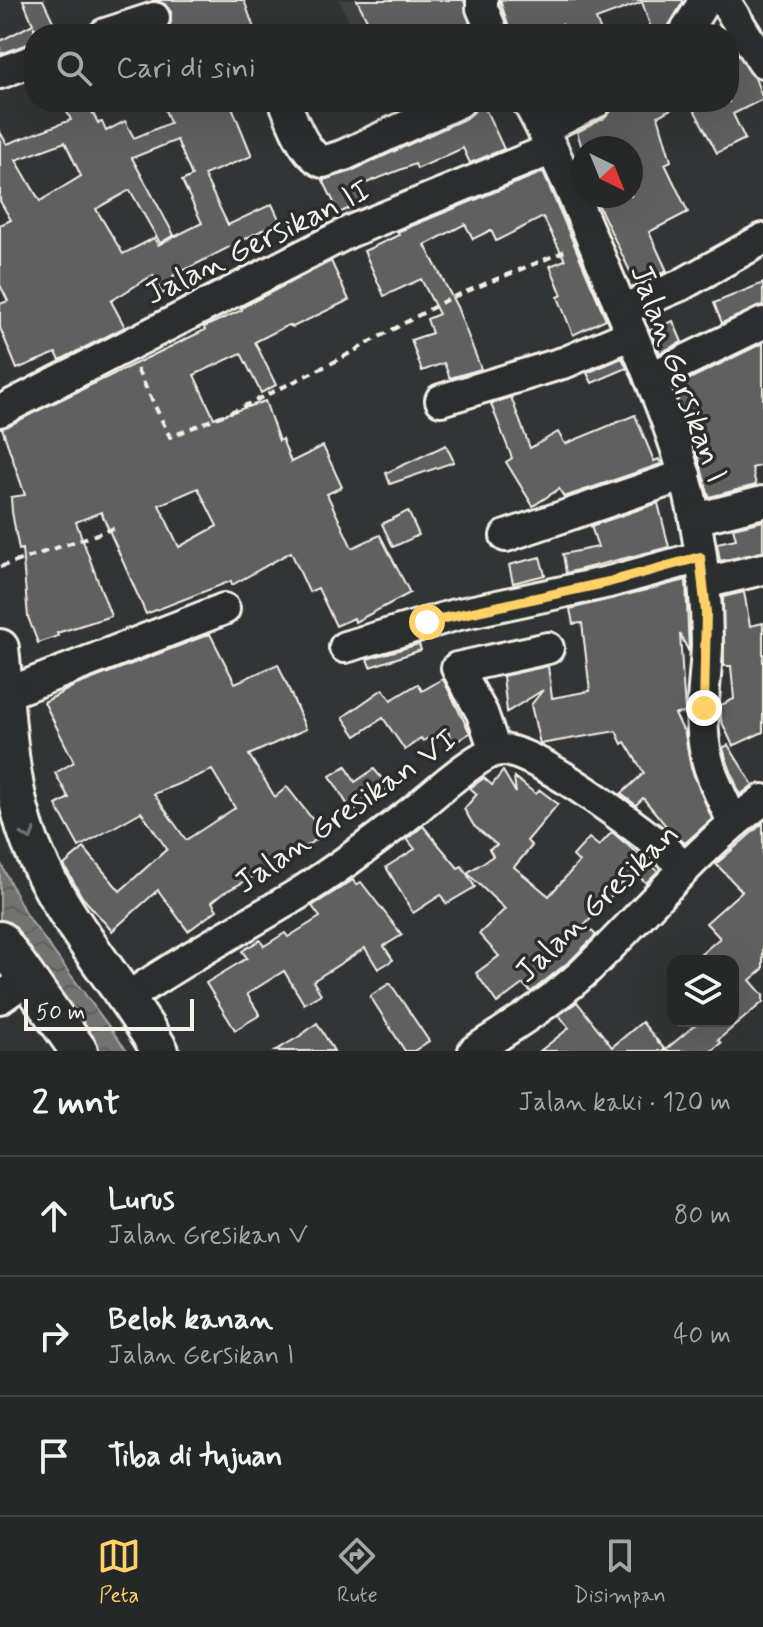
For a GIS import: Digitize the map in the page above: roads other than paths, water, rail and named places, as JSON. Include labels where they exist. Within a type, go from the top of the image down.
[{"type":"main road","points":[[0,648],[11,753],[29,840],[73,924],[160,1051]]},
{"type":"main road","points":[[0,940],[14,988],[79,1051]]},
{"type":"street","points":[[690,24],[705,0]]},
{"type":"street","points":[[724,0],[763,62]]},
{"type":"street","points":[[136,24],[154,18]]},
{"type":"street","points":[[0,73],[24,64]]},
{"type":"street","points":[[295,112],[311,154],[318,161],[326,162],[437,112]]},
{"type":"street","name":"Jalan Gersikan I","points":[[533,112],[627,322],[685,475],[695,519],[706,612],[705,751],[710,771],[733,822]]},
{"type":"street","name":"Jalan Gersikan II","points":[[0,411],[351,231],[547,139],[583,112]]},
{"type":"street","points":[[441,400],[566,362],[681,285],[763,239]]},
{"type":"street","points":[[650,378],[763,323]]},
{"type":"street","points":[[506,536],[685,475]]},
{"type":"street","points":[[695,519],[763,502]]},
{"type":"street","points":[[345,647],[455,615],[540,597],[702,570],[763,569]]},
{"type":"street","points":[[495,750],[482,713],[457,668],[549,654],[540,597]]},
{"type":"street","points":[[5,694],[224,609]]},
{"type":"street","name":"Jalan Gresikan VI","points":[[126,999],[332,871],[495,750],[511,751],[550,770],[635,827],[685,866]]},
{"type":"street","name":"Jalan Gresikan","points":[[474,1051],[558,994],[685,866],[733,822],[763,800]]},
{"type":"water","points":[[0,862],[25,913],[127,1051],[100,1051],[77,1017],[7,931],[0,919]]}]
